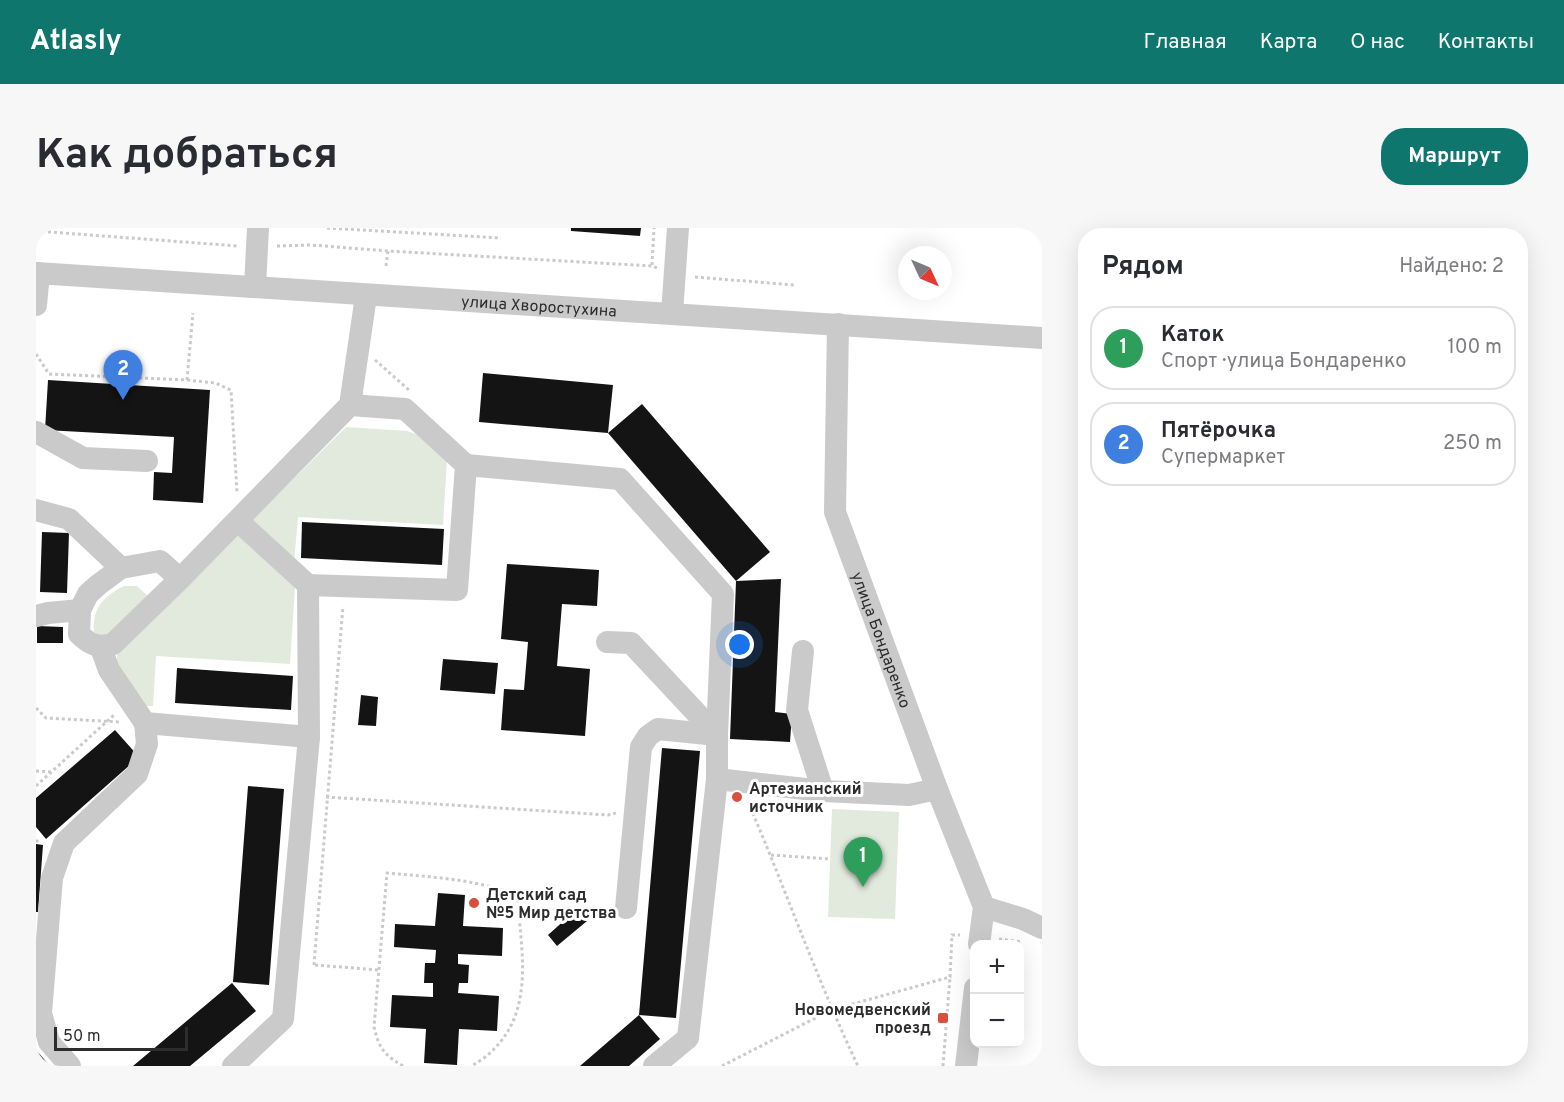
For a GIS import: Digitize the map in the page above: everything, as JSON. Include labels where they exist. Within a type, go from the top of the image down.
[{"type":"street","points":[[672,313],[678,228]]},
{"type":"street","points":[[255,286],[258,238]]},
{"type":"street","points":[[36,305],[38,273]]},
{"type":"street","name":"улица Хворостухина","points":[[38,273],[1042,338]]},
{"type":"street","points":[[180,579],[160,561],[121,568],[88,594],[80,610],[79,634],[87,643],[101,648],[112,644],[180,579],[238,521],[350,405],[366,296]]},
{"type":"street","name":"улица Бондаренко","points":[[838,324],[835,512],[937,789],[984,907],[978,939]]},
{"type":"street","points":[[350,405],[405,409],[466,465],[620,479],[723,594],[717,735],[728,780],[688,1038],[654,1066]]},
{"type":"street","points":[[36,432],[83,458],[147,460]]},
{"type":"street","points":[[238,521],[308,585],[457,590],[466,465]]},
{"type":"street","points":[[36,510],[69,519],[121,568]]},
{"type":"street","points":[[233,1066],[283,1019],[309,737],[308,585]]},
{"type":"street","points":[[36,616],[80,610]]},
{"type":"street","points":[[607,642],[631,643],[717,735]]},
{"type":"street","points":[[70,1066],[48,1042],[41,1013],[52,878],[64,843],[137,774],[147,744],[145,723],[109,670],[101,648]]},
{"type":"street","points":[[803,651],[796,710],[823,791]]},
{"type":"street","points":[[145,723],[309,737]]},
{"type":"street","points":[[626,908],[641,747],[648,736],[658,729],[717,735]]},
{"type":"street","points":[[728,780],[823,791],[909,795],[937,789]]},
{"type":"street","points":[[984,907],[1023,919],[1037,936]]},
{"type":"street","points":[[966,1066],[974,994]]},
{"type":"path","points":[[327,228],[501,238]]},
{"type":"path","points":[[652,266],[654,228]]},
{"type":"path","points":[[36,231],[258,238],[388,251],[652,266],[675,275],[794,285]]},
{"type":"path","points":[[386,266],[388,251]]},
{"type":"path","points":[[187,380],[193,313]]},
{"type":"path","points":[[36,354],[49,374],[187,380],[215,383],[231,390],[238,521]]},
{"type":"path","points":[[369,355],[415,395]]},
{"type":"path","points":[[314,965],[345,586]]},
{"type":"path","points":[[36,786],[130,700]]},
{"type":"path","points":[[36,708],[46,718],[145,723]]},
{"type":"path","points":[[36,771],[52,771]]},
{"type":"path","points":[[728,780],[771,855],[831,1010],[858,1066]]},
{"type":"path","points":[[304,795],[608,815],[636,807]]},
{"type":"path","points":[[771,855],[830,859]]},
{"type":"path","points":[[403,1066],[391,1059],[378,1045],[374,1027],[387,873],[460,879],[496,887],[517,895],[524,978],[519,1010],[500,1042],[472,1066]]},
{"type":"path","points":[[943,1066],[952,935],[978,939],[1037,936]]},
{"type":"path","points":[[288,963],[379,970]]},
{"type":"path","points":[[722,1066],[831,1010],[950,977]]},
{"type":"shaded area","points":[[346,427],[407,431],[428,438],[447,460],[443,525],[298,517],[294,563],[250,522]]},
{"type":"shaded area","points":[[240,531],[295,586],[290,664],[156,656],[153,706],[140,706],[117,670],[117,654]]},
{"type":"shaded area","points":[[124,586],[137,586],[148,596],[105,640],[94,632],[97,610],[105,599]]},
{"type":"shaded area","points":[[832,809],[899,812],[895,919],[828,917]]},
{"type":"building","points":[[571,228],[641,228],[640,236],[571,231]]},
{"type":"building","points":[[483,373],[613,385],[608,433],[479,422]]},
{"type":"building","points":[[48,380],[210,390],[203,503],[153,500],[154,472],[172,473],[174,437],[45,430]]},
{"type":"building","points":[[642,404],[770,552],[736,581],[608,433]]},
{"type":"building","points":[[302,522],[444,529],[442,565],[301,558]]},
{"type":"building","points":[[42,532],[69,533],[67,593],[40,592]]},
{"type":"building","points":[[507,564],[599,570],[597,606],[562,604],[557,666],[590,669],[585,736],[501,730],[504,689],[524,690],[528,642],[501,639]]},
{"type":"building","points":[[781,579],[775,712],[792,714],[790,742],[730,739],[736,581]]},
{"type":"building","points":[[37,626],[63,627],[63,643],[37,643]]},
{"type":"building","points":[[443,659],[498,663],[495,694],[440,690]]},
{"type":"building","points":[[177,668],[293,676],[291,710],[175,703]]},
{"type":"building","points":[[361,695],[378,697],[376,726],[358,725]]},
{"type":"building","points":[[115,730],[139,757],[46,839],[36,827],[36,798]]},
{"type":"building","points":[[662,748],[700,751],[676,1018],[639,1015]]},
{"type":"building","points":[[248,786],[284,789],[269,985],[233,982]]},
{"type":"building","points":[[36,844],[43,845],[38,912],[36,912]]},
{"type":"building","points":[[438,893],[465,895],[463,926],[503,928],[502,956],[458,954],[458,964],[469,965],[468,983],[459,983],[458,993],[499,996],[497,1031],[459,1029],[457,1065],[424,1063],[426,1029],[390,1027],[392,995],[433,997],[433,983],[424,983],[425,963],[435,963],[436,950],[394,947],[395,924],[435,926]]},
{"type":"building","points":[[577,909],[587,921],[557,946],[548,935]]},
{"type":"building","points":[[232,983],[256,1011],[190,1066],[133,1066]]},
{"type":"building","points":[[639,1015],[660,1039],[629,1066],[580,1066]]},
{"type":"building","points":[[36,1050],[50,1066],[36,1066]]},
{"type":"place","name":"Пятёрочка","points":[[123,400]]},
{"type":"place","name":"Артезианский источник","points":[[737,797]]},
{"type":"place","name":"Каток","points":[[863,887]]},
{"type":"place","name":"Детский сад №5 Мир детства","points":[[474,903]]},
{"type":"place","name":"Новомедвенский проезд","points":[[943,1018]]}]
